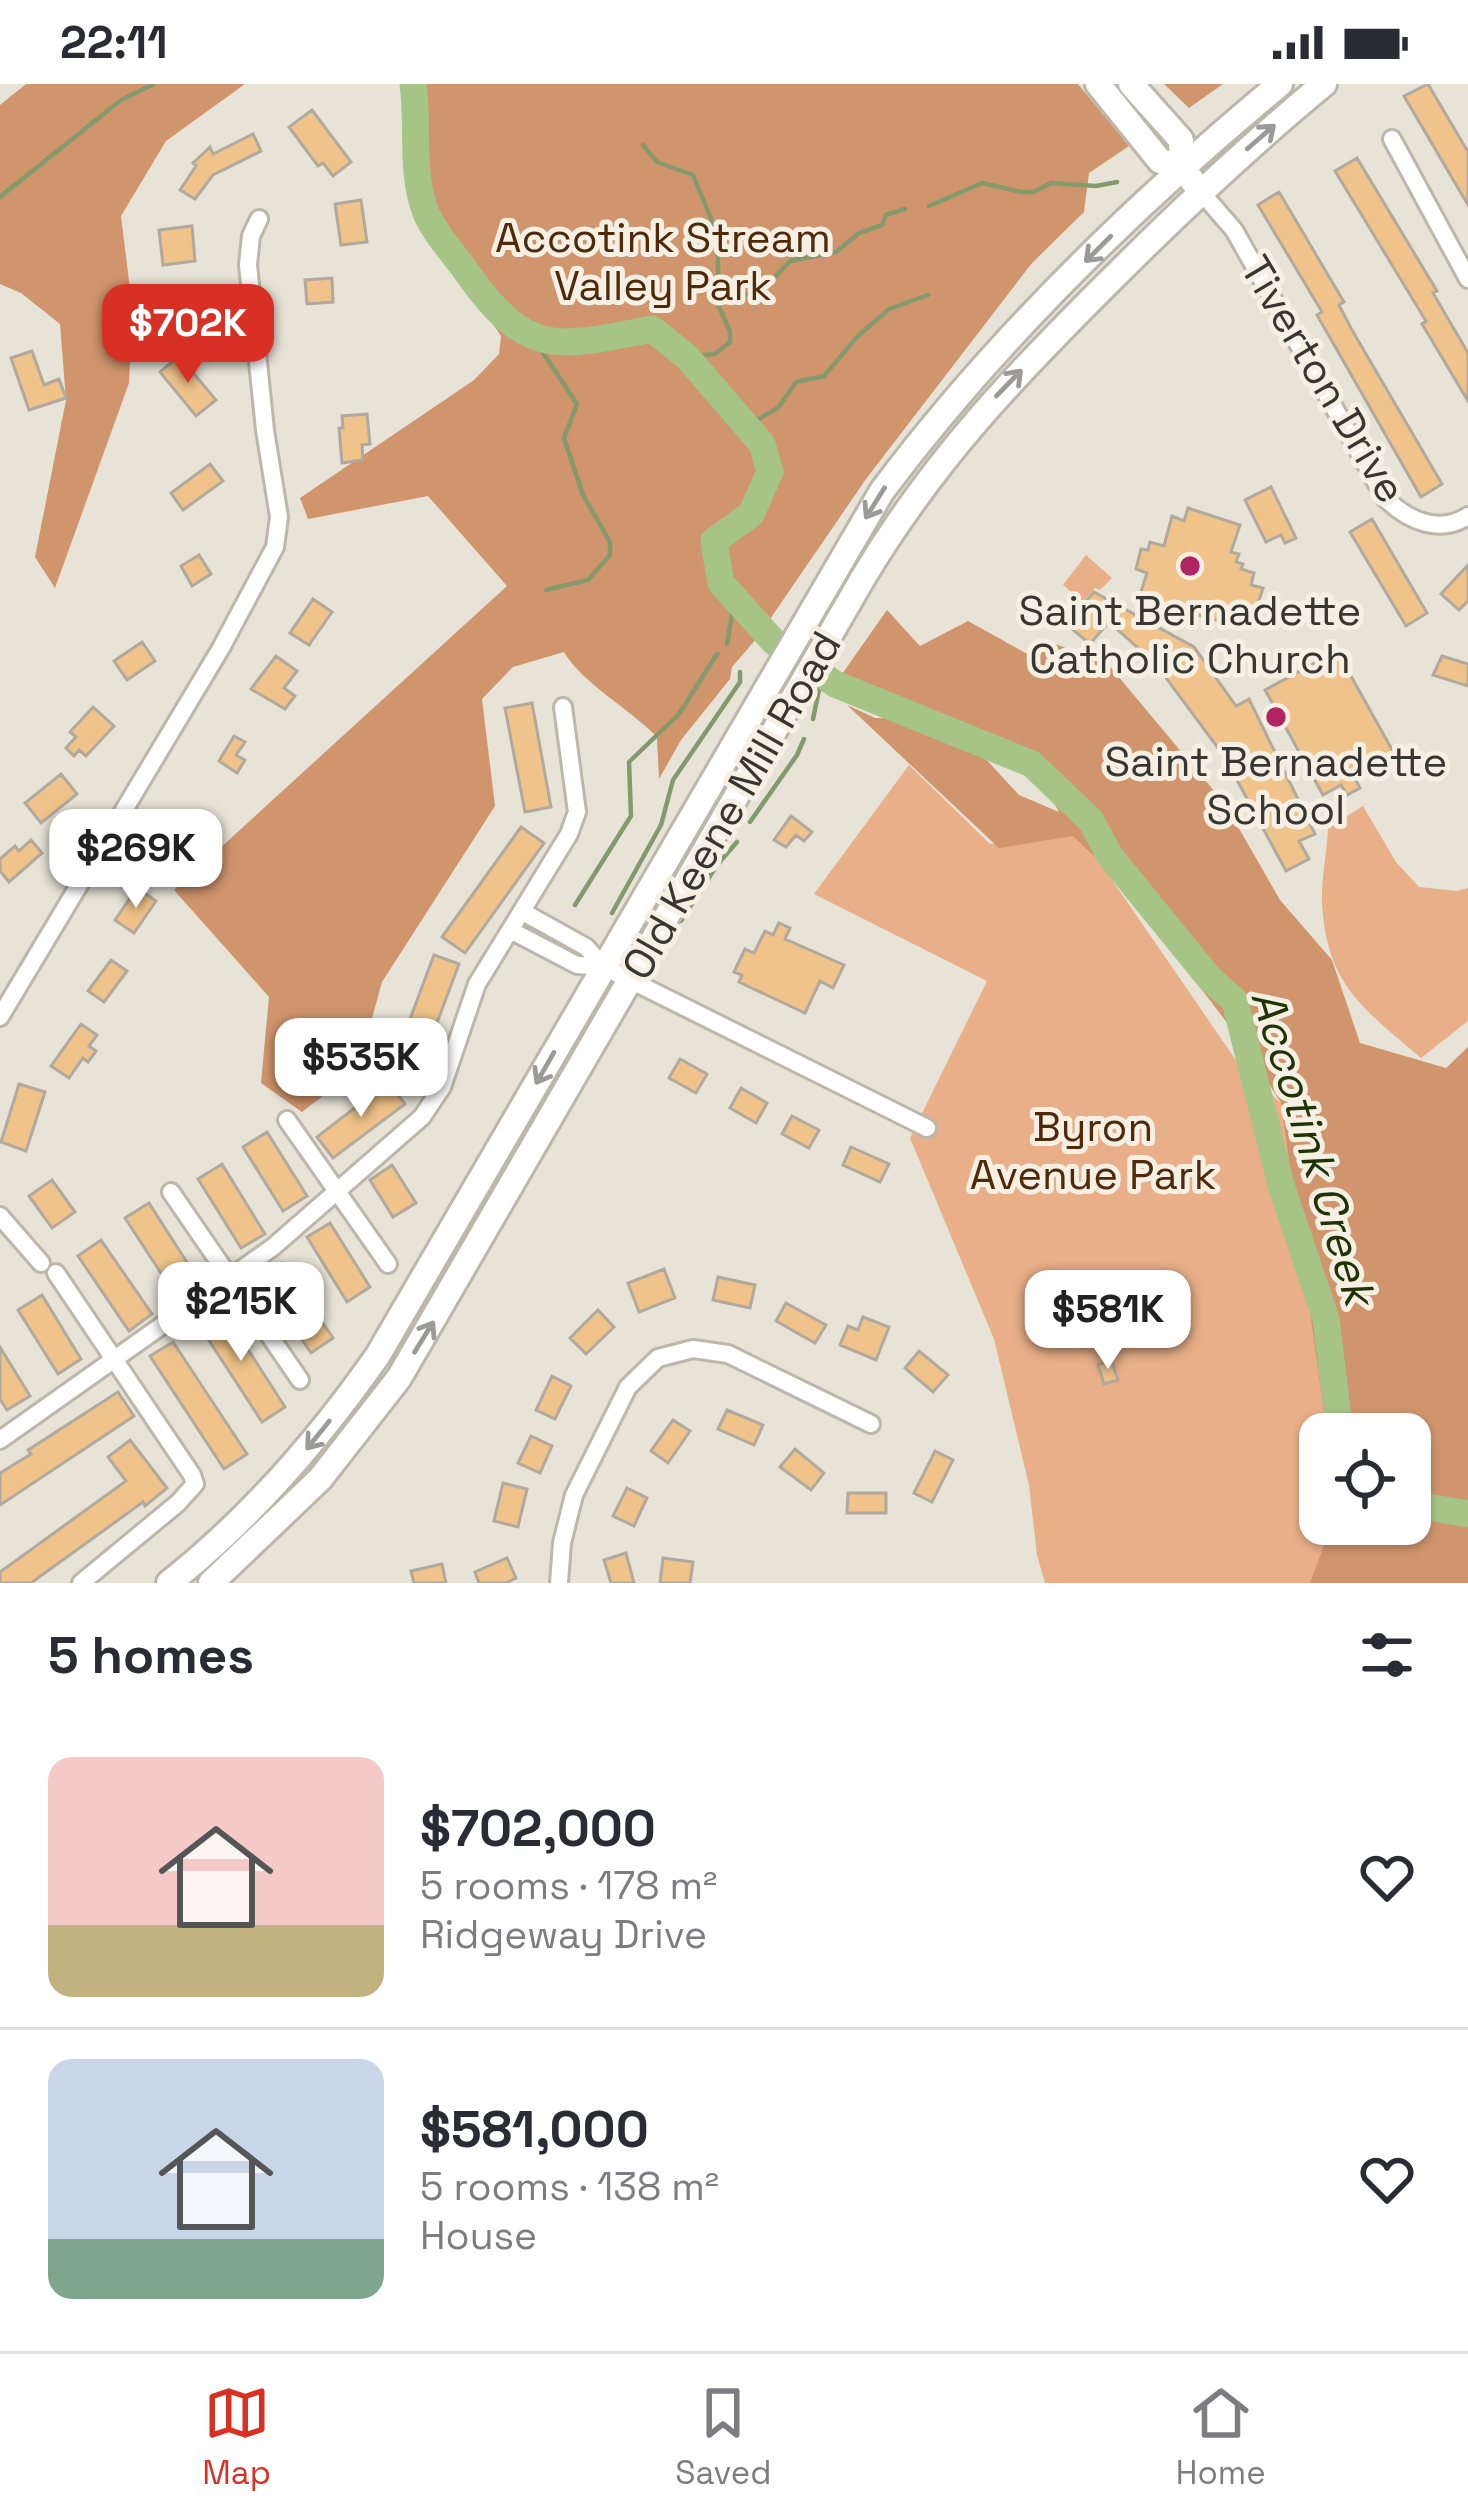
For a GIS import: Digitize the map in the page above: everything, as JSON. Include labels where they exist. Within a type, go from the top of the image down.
[{"type":"main road","points":[[1098,84],[1160,160],[1182,167]]},
{"type":"main road","points":[[1131,84],[1181,140],[1182,167],[1201,192]]},
{"type":"main road","name":"Old Keene Mill Road","points":[[169,1583],[266,1496],[345,1403],[412,1300],[882,491],[945,410],[1026,320],[1182,167],[1280,84]]},
{"type":"main road","name":"Old Keene Mill Road","points":[[211,1583],[320,1479],[399,1378],[896,521],[968,428],[1201,192],[1324,84]]},
{"type":"street","points":[[1392,140],[1468,279]]},
{"type":"street","name":"Tiverton Drive","points":[[1201,192],[1234,230],[1385,498],[1411,519],[1432,524],[1450,525],[1468,517]]},
{"type":"street","points":[[0,1017],[221,648],[275,547],[279,517],[248,265],[251,236],[260,219]]},
{"type":"street","points":[[0,1439],[273,1246],[406,1133],[433,1101],[477,984],[512,931],[577,812],[562,707]]},
{"type":"street","points":[[523,912],[586,947],[604,967],[927,1128]]},
{"type":"street","points":[[512,931],[578,965],[604,967]]},
{"type":"street","points":[[287,1120],[388,1264]]},
{"type":"street","points":[[171,1192],[300,1380]]},
{"type":"street","points":[[0,1216],[49,1268],[116,1358],[195,1484],[81,1583]]},
{"type":"street","points":[[560,1583],[562,1543],[574,1495],[628,1387],[658,1358],[693,1349],[728,1354],[871,1424]]},
{"type":"green space","points":[[26,84],[245,84],[166,141],[121,216],[132,305],[129,383],[55,588],[35,557],[66,400],[60,324],[21,293],[0,284],[0,105]]},
{"type":"green space","name":"Accotink Stream Valley Park","points":[[402,84],[1078,84],[1129,146],[1089,173],[1084,212],[1032,263],[866,479],[732,667],[730,679],[681,740],[659,779],[657,737],[583,675],[564,652],[513,667],[482,699],[495,806],[382,982],[358,1069],[302,1112],[261,1083],[269,997],[174,890],[507,586],[428,496],[308,519],[300,498],[474,380],[499,354],[501,336],[414,207]]},
{"type":"green space","points":[[1164,84],[1223,84],[1189,108]]},
{"type":"green space","points":[[1086,555],[1112,578],[1083,602],[1063,585]]},
{"type":"green space","points":[[887,610],[920,646],[968,621],[1038,660],[1047,641],[1107,663],[1225,804],[1280,900],[1332,960],[1360,1043],[1446,1068],[1468,1047],[1468,1583],[1310,1583],[1324,1545],[1431,1545],[1431,1413],[1324,1413],[1281,1103],[1246,1048],[1119,880],[1073,836],[999,848],[847,705],[875,718],[909,719],[835,684]],"holes":[[[960,731],[1032,764],[1059,812],[1019,795]]]},
{"type":"green space","name":"Byron Avenue Park","points":[[909,765],[990,844],[1077,829],[1240,1066],[1281,1103],[1370,1413],[1299,1413],[1299,1545],[1431,1545],[1468,1583],[1045,1583],[1029,1485],[994,1339],[910,1138],[987,981],[814,894]]},
{"type":"green space","points":[[1363,806],[1396,862],[1419,887],[1468,888],[1468,1021],[1421,1058],[1352,993],[1340,976],[1325,932],[1322,895],[1328,828]]},
{"type":"building","points":[[1428,84],[1468,152],[1468,205],[1404,96]]},
{"type":"building","points":[[312,110],[351,162],[333,176],[323,163],[318,166],[289,127]]},
{"type":"building","points":[[253,134],[261,151],[213,175],[195,199],[180,190],[196,166],[193,163],[210,147],[213,154]]},
{"type":"building","points":[[1357,158],[1437,291],[1433,293],[1468,353],[1468,401],[1422,324],[1426,321],[1335,171]]},
{"type":"building","points":[[1279,192],[1442,484],[1421,497],[1317,315],[1322,312],[1258,205]]},
{"type":"building","points":[[361,200],[367,242],[341,245],[335,204]]},
{"type":"building","points":[[192,226],[195,261],[163,265],[159,230]]},
{"type":"building","points":[[332,278],[333,302],[307,304],[305,280]]},
{"type":"building","points":[[197,288],[205,325],[181,330],[173,293]]},
{"type":"building","points":[[32,351],[44,385],[59,379],[66,398],[29,410],[11,358]]},
{"type":"building","points":[[179,356],[216,400],[196,416],[160,372]]},
{"type":"building","points":[[367,414],[370,444],[362,445],[363,460],[342,463],[342,416]]},
{"type":"building","points":[[210,464],[223,481],[183,510],[171,493]]},
{"type":"building","points":[[1271,487],[1296,538],[1285,543],[1281,535],[1266,542],[1245,500]]},
{"type":"building","name":"Saint Bernadette Catholic Church","points":[[1188,508],[1240,525],[1231,552],[1239,554],[1236,562],[1243,564],[1241,569],[1254,573],[1251,585],[1263,588],[1254,615],[1230,609],[1226,623],[1139,598],[1147,573],[1136,569],[1141,549],[1148,550],[1150,542],[1164,546],[1172,516],[1184,521]]},
{"type":"building","points":[[1372,519],[1427,613],[1406,626],[1350,532]]},
{"type":"building","points":[[199,555],[211,574],[192,586],[181,566]]},
{"type":"building","points":[[1468,565],[1468,601],[1459,610],[1441,594]]},
{"type":"building","points":[[1094,592],[1194,647],[1236,706],[1249,699],[1315,834],[1299,841],[1309,859],[1286,871],[1224,756],[1161,671],[1135,653],[1139,649],[1109,622],[1090,644],[1066,624]]},
{"type":"building","points":[[313,599],[332,612],[309,645],[290,633]]},
{"type":"building","points":[[142,642],[155,661],[127,680],[114,661]]},
{"type":"building","name":"Saint Bernadette School","points":[[1337,651],[1395,755],[1355,778],[1360,788],[1347,795],[1341,785],[1323,795],[1265,690]]},
{"type":"building","points":[[276,656],[297,671],[284,688],[295,696],[285,709],[251,689]]},
{"type":"building","points":[[1442,656],[1468,664],[1468,686],[1433,675]]},
{"type":"building","points":[[532,703],[551,807],[525,812],[505,708]]},
{"type":"building","points":[[93,707],[114,726],[86,756],[79,750],[74,756],[66,748],[76,737],[70,732]]},
{"type":"building","points":[[234,736],[245,742],[236,755],[245,760],[237,773],[219,761]]},
{"type":"building","points":[[61,774],[77,794],[41,823],[25,803]]},
{"type":"building","points":[[791,816],[812,832],[804,841],[796,835],[786,847],[774,840]]},
{"type":"building","points":[[184,821],[203,833],[183,861],[165,848]]},
{"type":"building","points":[[521,827],[544,843],[465,953],[442,937]]},
{"type":"building","points":[[31,840],[42,853],[9,882],[0,871],[0,859]]},
{"type":"building","points":[[137,888],[156,901],[134,933],[115,920]]},
{"type":"building","points":[[779,923],[790,928],[785,939],[844,965],[833,988],[820,981],[805,1013],[739,982],[742,975],[734,972],[745,949],[754,953],[765,931],[773,935]]},
{"type":"building","points":[[434,955],[459,964],[417,1076],[392,1067]]},
{"type":"building","points":[[111,960],[127,971],[104,1002],[88,991]]},
{"type":"building","points":[[81,1024],[97,1035],[89,1046],[96,1051],[88,1062],[83,1058],[69,1078],[51,1066]]},
{"type":"building","points":[[680,1059],[707,1074],[696,1093],[669,1078]]},
{"type":"building","points":[[388,1082],[405,1104],[333,1158],[317,1137]]},
{"type":"building","points":[[19,1084],[45,1092],[26,1151],[1,1142]]},
{"type":"building","points":[[741,1088],[767,1103],[756,1123],[730,1108]]},
{"type":"building","points":[[792,1116],[819,1130],[809,1148],[782,1134]]},
{"type":"building","points":[[267,1132],[307,1196],[283,1211],[243,1147]]},
{"type":"building","points":[[851,1147],[889,1164],[880,1182],[843,1165]]},
{"type":"building","points":[[222,1164],[265,1234],[241,1248],[198,1179]]},
{"type":"building","points":[[392,1165],[416,1203],[393,1217],[370,1180]]},
{"type":"building","points":[[52,1180],[75,1212],[52,1228],[29,1196]]},
{"type":"building","points":[[149,1203],[197,1278],[174,1293],[125,1218]]},
{"type":"building","points":[[330,1223],[370,1287],[347,1302],[307,1237]]},
{"type":"building","points":[[101,1240],[152,1314],[129,1331],[78,1256]]},
{"type":"building","points":[[282,1263],[333,1338],[311,1353],[260,1278]]},
{"type":"building","points":[[664,1269],[675,1298],[639,1312],[628,1283]]},
{"type":"building","points":[[718,1277],[755,1285],[750,1308],[713,1300]]},
{"type":"building","points":[[42,1295],[81,1359],[58,1374],[18,1310]]},
{"type":"building","points":[[786,1303],[826,1325],[815,1343],[776,1321]]},
{"type":"building","points":[[220,1306],[285,1407],[262,1422],[197,1322]]},
{"type":"building","points":[[598,1310],[614,1327],[586,1354],[570,1338]]},
{"type":"building","points":[[863,1317],[889,1327],[876,1360],[840,1345],[848,1326],[858,1330]]},
{"type":"building","points":[[173,1342],[247,1454],[224,1469],[150,1356]]},
{"type":"building","points":[[0,1347],[30,1396],[7,1410],[0,1399]]},
{"type":"building","points":[[919,1351],[948,1375],[933,1392],[905,1368]]},
{"type":"building","points":[[1111,1360],[1118,1380],[1104,1384],[1098,1365]]},
{"type":"building","points":[[552,1376],[571,1386],[555,1419],[536,1410]]},
{"type":"building","points":[[118,1392],[134,1416],[0,1505],[0,1473]]},
{"type":"building","points":[[727,1410],[763,1425],[754,1445],[718,1429]]},
{"type":"building","points":[[673,1420],[690,1431],[668,1463],[651,1451]]},
{"type":"building","points":[[531,1436],[552,1446],[540,1473],[518,1463]]},
{"type":"building","points":[[130,1440],[167,1488],[31,1583],[0,1583],[0,1572],[126,1481],[108,1457]]},
{"type":"building","points":[[795,1449],[824,1473],[811,1490],[780,1467]]},
{"type":"building","points":[[935,1451],[953,1460],[932,1502],[914,1493]]},
{"type":"building","points":[[503,1483],[527,1489],[518,1527],[494,1521]]},
{"type":"building","points":[[627,1488],[647,1498],[634,1526],[613,1516]]},
{"type":"building","points":[[848,1493],[886,1493],[886,1513],[847,1513]]},
{"type":"building","points":[[626,1553],[634,1583],[611,1583],[604,1560]]},
{"type":"building","points":[[507,1558],[516,1578],[506,1583],[479,1583],[475,1572]]},
{"type":"building","points":[[663,1558],[693,1562],[690,1583],[660,1583]]},
{"type":"building","points":[[442,1564],[446,1583],[414,1583],[411,1571]]},
{"type":"waterway","points":[[0,197],[121,100],[154,84]]},
{"type":"waterway","name":"Accotink Creek","points":[[413,84],[418,181],[426,213],[489,302],[528,334],[547,340],[592,340],[652,329],[687,357],[762,444],[770,472],[751,514],[714,541],[721,583],[774,642],[835,684],[1032,764],[1091,821],[1110,856],[1210,979],[1235,1001],[1281,1185],[1326,1319],[1337,1413]]},
{"type":"waterway","points":[[643,145],[657,162],[693,175],[717,233],[719,307],[730,342],[715,354],[687,357]]},
{"type":"waterway","points":[[929,206],[982,183],[1034,192],[1051,183],[1096,186],[1117,182]]},
{"type":"waterway","points":[[719,307],[764,289],[790,261],[836,252],[859,233],[882,225],[886,215],[905,209]]},
{"type":"waterway","points":[[746,426],[778,408],[796,382],[824,376],[889,309],[928,295]]},
{"type":"waterway","points":[[534,339],[577,404],[564,438],[583,495],[610,542],[610,555],[588,580],[546,590]]},
{"type":"waterway","points":[[727,644],[735,598]]},
{"type":"waterway","points":[[575,905],[631,816],[629,762],[679,714],[717,654]]},
{"type":"waterway","points":[[612,913],[661,825],[673,780],[740,682],[740,672]]},
{"type":"waterway","points":[[813,719],[822,675]]},
{"type":"waterway","points":[[750,822],[804,739]]},
{"type":"waterway","points":[[681,921],[737,842]]},
{"type":"waterway","name":"Accotink Creek","points":[[1431,1508],[1468,1514]]},
{"type":"place","name":"Saint Bernadette Catholic Church","points":[[1190,566]]},
{"type":"place","name":"Saint Bernadette School","points":[[1276,717]]}]
